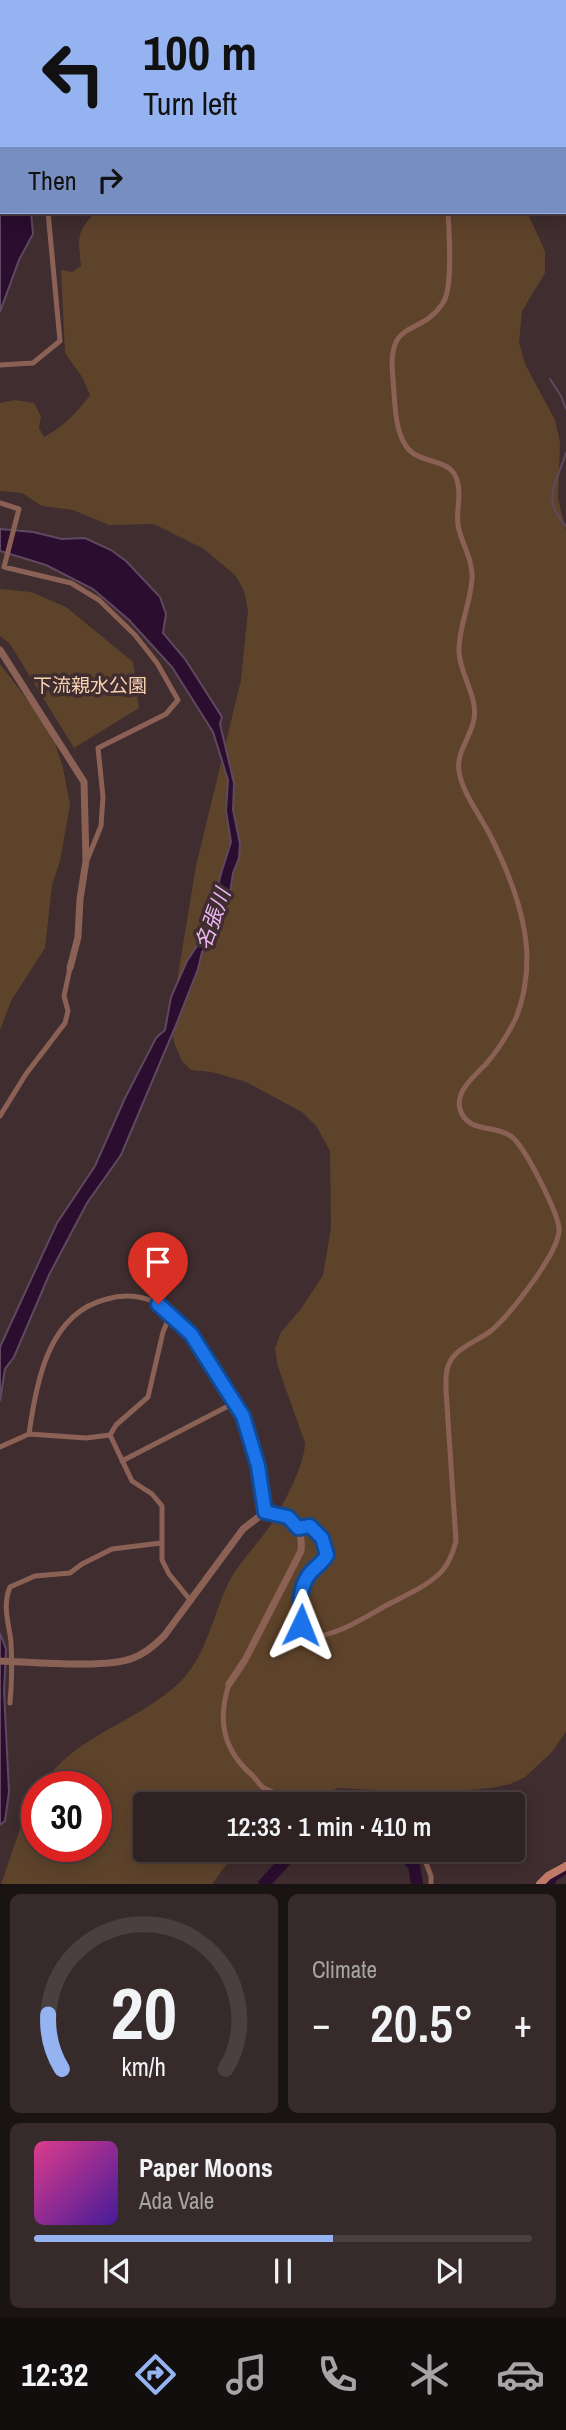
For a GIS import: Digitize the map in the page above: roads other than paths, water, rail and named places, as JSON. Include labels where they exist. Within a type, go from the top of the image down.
[{"type":"main road","points":[[540,1884],[566,1866]]},
{"type":"street","points":[[0,365],[33,363],[60,341],[48,214]]},
{"type":"street","points":[[298,1528],[310,1526],[316,1529],[326,1547],[327,1555],[309,1574],[299,1600],[301,1625],[307,1638],[326,1636],[343,1630],[440,1573],[453,1553],[456,1541],[446,1390],[448,1365],[454,1354],[490,1332],[500,1322],[550,1256],[559,1230],[553,1207],[519,1144],[505,1132],[471,1124],[459,1108],[459,1100],[465,1087],[493,1055],[515,1019],[526,984],[527,960],[523,926],[507,876],[458,769],[460,753],[474,718],[473,700],[461,667],[458,649],[472,579],[471,565],[457,520],[458,483],[455,472],[447,465],[414,454],[406,446],[398,423],[392,374],[391,352],[395,340],[401,333],[431,316],[447,295],[450,252],[448,214]]},
{"type":"street","points":[[0,503],[19,509],[4,567],[71,583],[99,600],[135,635],[158,663],[178,700],[166,713],[97,748],[103,797],[101,826],[86,861]]},
{"type":"street","points":[[0,650],[84,782],[86,861],[78,937],[64,996],[68,1011],[65,1023],[26,1074],[0,1116]]},
{"type":"street","points":[[29,1434],[41,1370],[57,1337],[78,1312],[97,1301],[118,1296],[139,1297],[158,1304],[191,1334],[236,1402],[251,1438],[265,1512]]},
{"type":"street","points":[[110,1435],[116,1425],[148,1397],[170,1313]]},
{"type":"street","points":[[122,1461],[236,1402]]},
{"type":"street","points":[[0,1447],[29,1434],[86,1438],[110,1435]]},
{"type":"street","points":[[110,1435],[132,1481],[152,1494],[162,1506],[162,1560],[169,1574],[191,1601]]},
{"type":"street","points":[[0,1661],[94,1662],[131,1659],[149,1650],[164,1636],[243,1529],[265,1512],[288,1517],[298,1528],[302,1540],[297,1562],[245,1660],[229,1684],[222,1704],[223,1729],[230,1750],[241,1766],[264,1788],[275,1792]]},
{"type":"street","points":[[10,1703],[12,1661],[5,1599],[10,1587],[35,1576],[70,1573],[113,1549],[161,1543]]},
{"type":"street","points":[[426,1862],[431,1884]]},
{"type":"water","points":[[0,214],[31,214],[33,234],[19,260],[0,312]]},
{"type":"water","name":"名張川","points":[[0,529],[33,532],[62,539],[85,538],[111,550],[126,561],[160,597],[166,614],[163,633],[185,659],[222,717],[220,724],[234,783],[233,810],[240,844],[230,892],[221,913],[222,923],[202,952],[176,1025],[121,1155],[87,1203],[49,1275],[14,1357],[5,1369],[0,1401],[0,1347],[57,1223],[95,1166],[125,1098],[156,1038],[165,1030],[171,997],[187,961],[209,928],[214,914],[220,877],[231,842],[226,811],[228,780],[213,732],[172,667],[129,620],[93,589],[46,565],[0,551]]},
{"type":"water","points":[[0,1633],[6,1649],[4,1691],[9,1792],[5,1821],[0,1825]]},
{"type":"waterway","points":[[550,379],[566,409]]},
{"type":"waterway","points":[[566,453],[552,499],[558,516],[566,526]]},
{"type":"waterway","points":[[264,1884],[284,1862]]},
{"type":"waterway","points":[[410,1862],[414,1866],[417,1884]]},
{"type":"waterway","points":[[549,1884],[551,1877],[563,1869]]},
{"type":"park label","name":"下流親水公園","points":[[90,685]]}]
